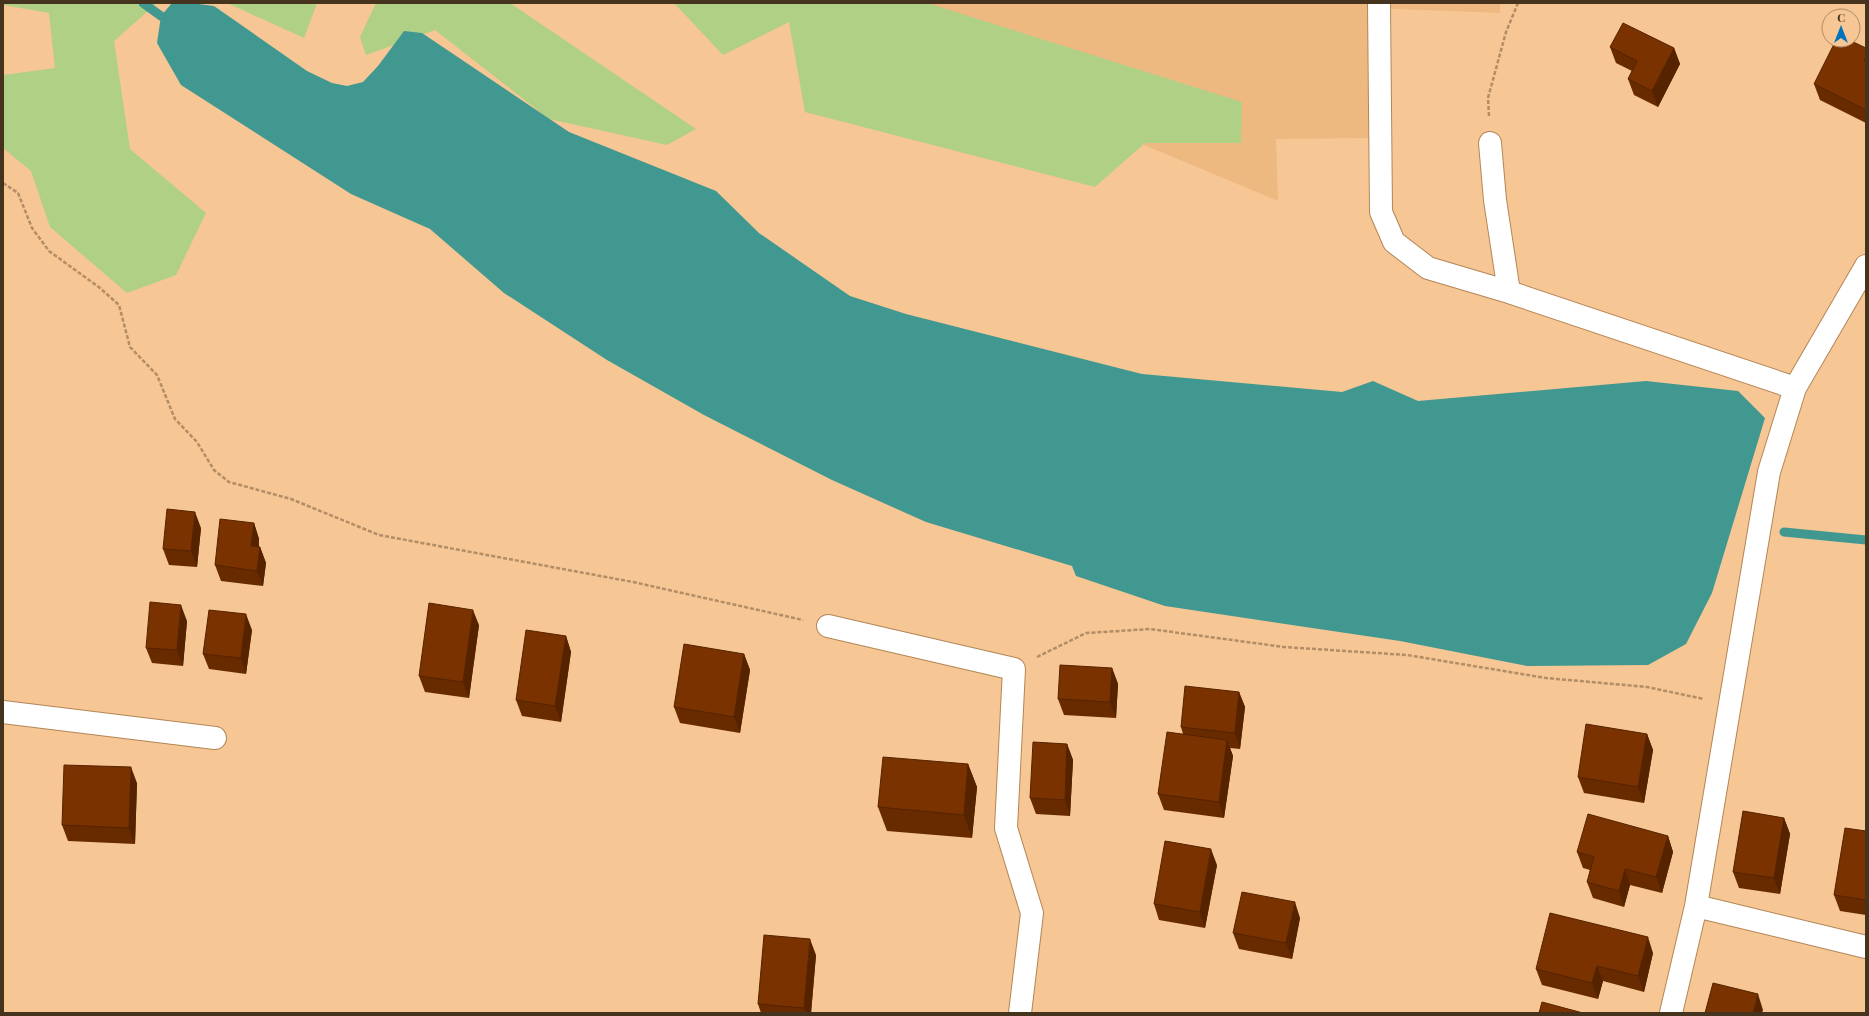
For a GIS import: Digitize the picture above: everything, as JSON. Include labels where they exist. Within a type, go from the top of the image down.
[{"type":"street","points":[[1379,3],[1380,212],[1394,242],[1428,268],[1509,292],[1795,388]]},
{"type":"street","points":[[1490,143],[1494,200],[1509,292]]},
{"type":"street","points":[[1670,1013],[1696,906],[1769,472],[1795,388],[1866,266]]},
{"type":"street","points":[[828,626],[1014,669],[1006,828],[1032,913],[1020,1013]]},
{"type":"street","points":[[3,712],[216,738]]},
{"type":"street","points":[[1696,906],[1866,947]]},
{"type":"path","points":[[1490,143],[1488,98],[1506,32],[1518,3]]},
{"type":"path","points":[[3,183],[18,193],[32,228],[49,251],[100,288],[119,305],[130,347],[157,375],[175,419],[197,442],[214,470],[229,482],[292,499],[379,535],[633,582],[828,626]]},
{"type":"path","points":[[1014,669],[1086,633],[1150,629],[1284,647],[1407,655],[1546,678],[1647,687],[1699,697],[1729,705]]},
{"type":"shaded area","points":[[805,3],[1500,3],[1500,13],[1371,8],[1372,138],[1276,139],[1278,201]]},
{"type":"green space","points":[[3,3],[157,3],[114,41],[130,149],[206,213],[176,275],[127,293],[50,227],[31,171],[3,148],[3,75],[55,68],[49,13],[3,5]]},
{"type":"green space","points":[[227,3],[317,3],[304,38]]},
{"type":"green space","points":[[376,3],[510,3],[696,129],[667,145],[549,119],[435,30],[366,55],[360,37]]},
{"type":"green space","points":[[674,3],[927,3],[1242,102],[1241,143],[1145,143],[1095,187],[805,112],[789,22],[723,55]]},
{"type":"water","points":[[172,3],[191,3],[214,6],[307,71],[332,83],[347,86],[363,82],[378,66],[404,31],[422,33],[569,132],[716,191],[759,233],[850,296],[906,314],[1142,374],[1342,392],[1373,381],[1418,401],[1646,381],[1738,391],[1765,418],[1712,593],[1686,644],[1648,665],[1527,666],[1400,641],[1165,606],[1076,576],[1072,566],[926,522],[832,480],[704,415],[607,360],[504,293],[430,229],[351,194],[181,85],[157,43],[161,16]]},
{"type":"building","points":[[1623,23],[1674,48],[1652,91],[1628,79],[1637,61],[1610,47]]},
{"type":"building","points":[[1861,46],[1866,48],[1866,57],[1864,60],[1866,61],[1866,110],[1814,84],[1832,48],[1861,48]]},
{"type":"building","points":[[167,509],[195,512],[191,551],[163,549]]},
{"type":"building","points":[[220,519],[254,523],[251,546],[260,547],[257,571],[215,565]]},
{"type":"building","points":[[150,602],[181,605],[177,650],[146,648]]},
{"type":"building","points":[[429,603],[473,610],[463,682],[419,676]]},
{"type":"building","points":[[209,610],[246,614],[241,658],[203,654]]},
{"type":"building","points":[[526,630],[566,636],[555,706],[516,700]]},
{"type":"building","points":[[684,644],[744,654],[734,717],[674,707]]},
{"type":"building","points":[[1060,665],[1112,668],[1110,702],[1058,699]]},
{"type":"building","points":[[1185,686],[1239,692],[1235,733],[1181,727]]},
{"type":"building","points":[[1586,724],[1647,734],[1638,787],[1578,777]]},
{"type":"building","points":[[1167,732],[1227,740],[1219,802],[1158,794]]},
{"type":"building","points":[[1033,742],[1067,744],[1065,800],[1030,798]]},
{"type":"building","points":[[883,757],[968,764],[964,815],[878,807]]},
{"type":"building","points":[[64,765],[131,767],[129,828],[62,825]]},
{"type":"building","points":[[1743,811],[1784,818],[1774,878],[1733,872]]},
{"type":"building","points":[[1588,814],[1668,836],[1656,877],[1625,869],[1619,891],[1587,882],[1594,857],[1577,852]]},
{"type":"building","points":[[1845,828],[1866,831],[1866,900],[1834,895]]},
{"type":"building","points":[[1165,841],[1211,849],[1200,912],[1154,904]]},
{"type":"building","points":[[1242,892],[1295,902],[1286,943],[1233,933]]},
{"type":"building","points":[[1550,913],[1648,937],[1638,976],[1597,966],[1592,983],[1536,969]]},
{"type":"building","points":[[764,935],[810,939],[804,1008],[758,1004]]},
{"type":"building","points":[[1713,983],[1758,994],[1753,1013],[1705,1013]]},
{"type":"building","points":[[1542,1002],[1583,1013],[1539,1013]]},
{"type":"waterway","points":[[143,3],[161,16]]},
{"type":"waterway","points":[[1784,532],[1866,540]]}]
